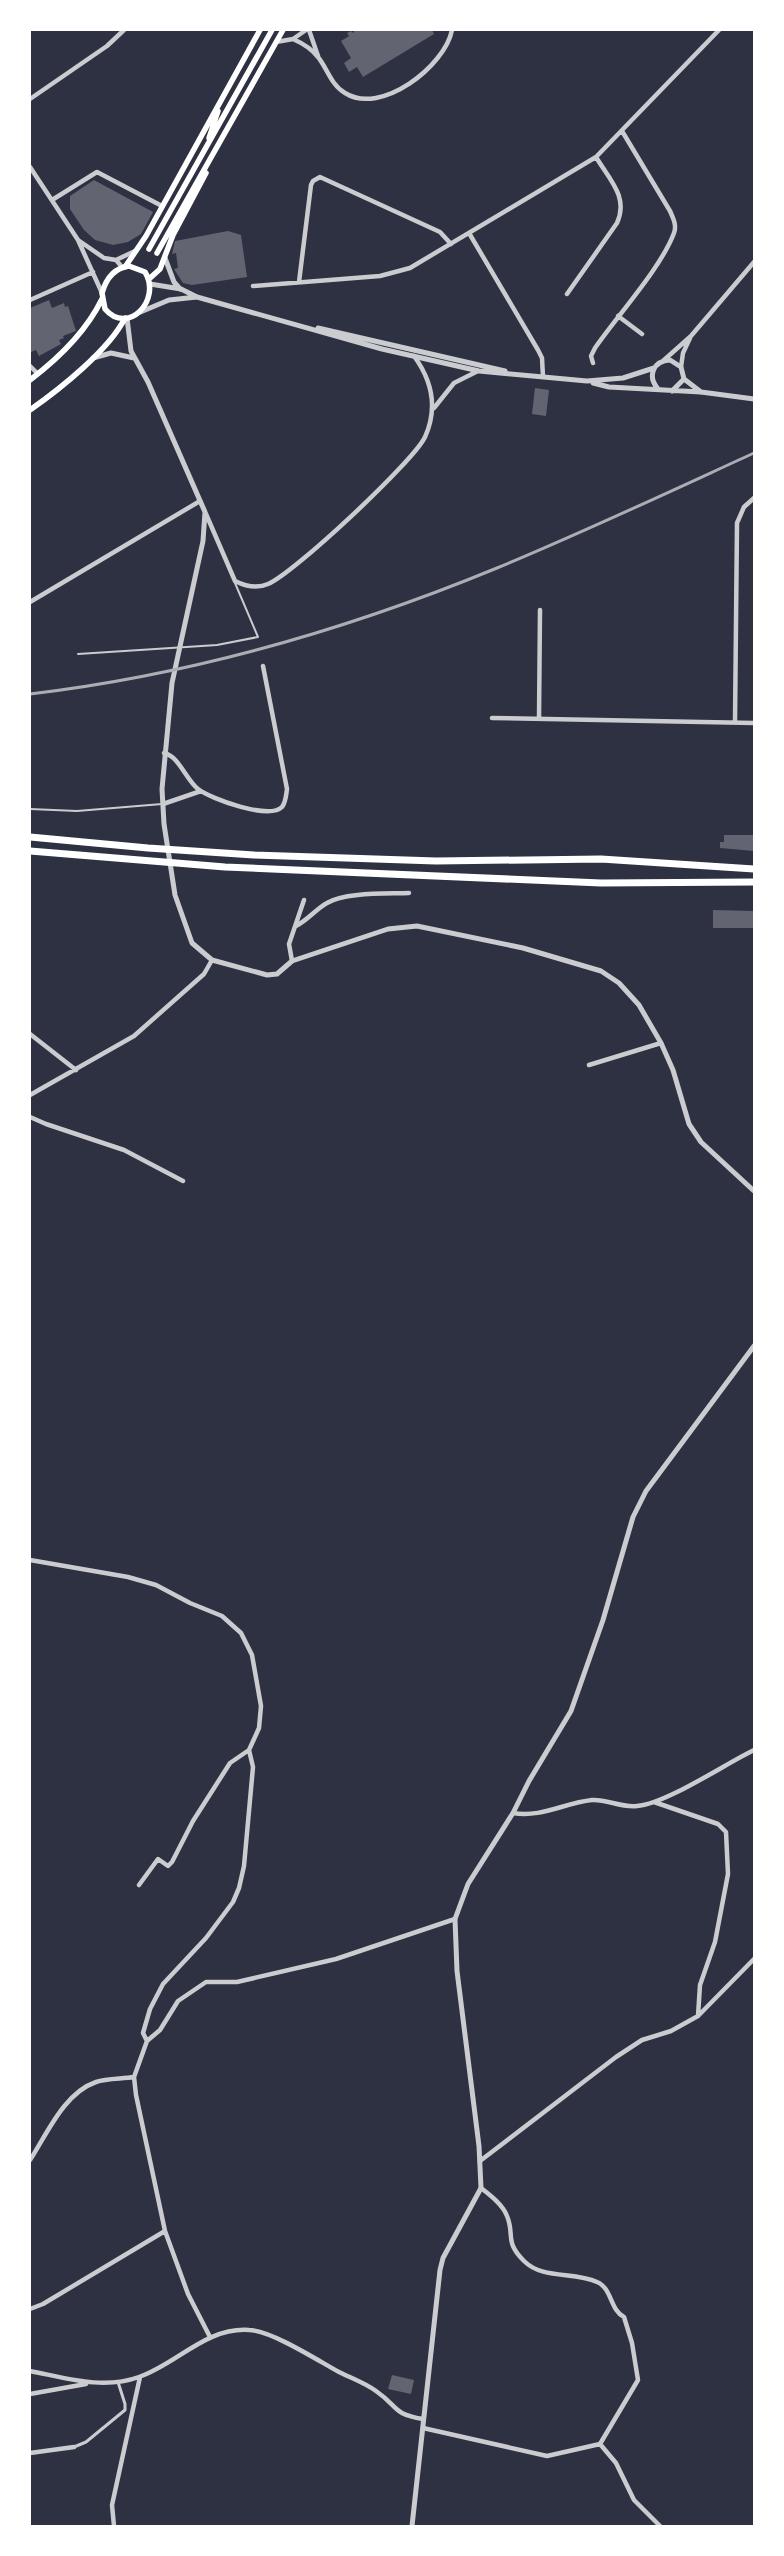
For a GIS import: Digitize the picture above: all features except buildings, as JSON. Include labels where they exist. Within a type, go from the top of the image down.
[{"type":"highway","points":[[30,837],[246,855],[436,861],[601,859],[754,869]]},
{"type":"highway","points":[[30,851],[118,860],[235,868],[601,883],[754,882]]},
{"type":"main road","points":[[149,249],[272,30]]},
{"type":"main road","points":[[157,253],[275,42],[284,30]]},
{"type":"main road","points":[[30,380],[74,341],[92,317],[112,275],[124,267],[140,247],[260,31]]},
{"type":"main road","points":[[206,147],[223,96]]},
{"type":"main road","points":[[149,281],[156,275],[165,258],[173,235],[200,187],[210,161]]},
{"type":"main road","points":[[102,296],[109,313],[118,318],[126,318],[138,313],[148,300],[149,281],[140,269],[124,267]]},
{"type":"main road","points":[[30,410],[115,337],[126,318]]},
{"type":"street","points":[[30,98],[107,46],[124,30]]},
{"type":"street","points":[[275,42],[293,39],[308,30],[318,57]]},
{"type":"street","points":[[293,39],[310,49],[318,57],[339,89],[352,97],[370,97],[390,93],[405,86],[428,70],[445,49],[452,30]]},
{"type":"street","points":[[253,286],[393,274],[410,268],[596,157],[719,30]]},
{"type":"street","points":[[593,363],[590,356],[662,255],[675,227],[670,211],[622,131]]},
{"type":"street","points":[[567,294],[617,223],[622,212],[620,197],[596,157]]},
{"type":"street","points":[[30,167],[78,240],[102,296]]},
{"type":"street","points":[[52,200],[97,172],[162,206]]},
{"type":"street","points":[[299,282],[311,185],[316,178],[325,178],[440,232],[451,244]]},
{"type":"street","points":[[468,233],[540,354],[543,377]]},
{"type":"street","points":[[78,240],[104,258],[116,260],[124,267]]},
{"type":"street","points":[[116,260],[140,247]]},
{"type":"street","points":[[165,258],[174,282],[181,289]]},
{"type":"street","points":[[587,381],[622,378],[654,368],[691,336],[754,262]]},
{"type":"street","points":[[30,300],[93,272]]},
{"type":"street","points":[[149,281],[181,289],[198,297],[305,326],[517,374]]},
{"type":"street","points":[[138,313],[169,300],[198,297]]},
{"type":"street","points":[[618,316],[642,334]]},
{"type":"street","points":[[126,318],[129,344],[134,358],[148,382],[235,581],[254,587],[266,585],[288,572],[306,557],[415,452],[425,437],[433,409],[454,383],[478,370]]},
{"type":"street","points":[[305,326],[348,340],[478,370],[587,381],[609,387],[701,392],[754,399]]},
{"type":"street","points":[[691,336],[683,353],[681,367],[684,379],[701,392]]},
{"type":"street","points":[[92,358],[111,353],[134,358]]},
{"type":"street","points":[[414,356],[429,379],[433,409]]},
{"type":"street","points":[[664,360],[670,360],[681,367]]},
{"type":"street","points":[[30,366],[38,374]]},
{"type":"street","points":[[654,368],[652,380],[658,389]]},
{"type":"street","points":[[672,391],[684,379]]},
{"type":"street","points":[[735,722],[738,522],[744,507],[754,498]]},
{"type":"street","points":[[30,602],[200,501]]},
{"type":"street","points":[[205,512],[203,541],[176,662],[164,753],[164,824],[175,894],[192,943],[212,960],[267,975],[277,974],[292,961],[388,929],[417,926],[464,934],[524,948],[601,971],[619,983],[640,1005],[661,1043],[673,1070],[689,1124],[701,1142],[754,1191]]},
{"type":"street","points":[[539,719],[540,610]]},
{"type":"street","points":[[164,753],[172,757],[184,775],[200,790],[262,812],[277,810],[286,800],[287,788],[263,666]]},
{"type":"street","points":[[492,718],[754,722]]},
{"type":"street","points":[[163,804],[200,790]]},
{"type":"street","points":[[296,926],[307,920],[327,902],[345,898],[409,893]]},
{"type":"street","points":[[292,961],[289,944],[296,926],[296,918],[304,900]]},
{"type":"street","points":[[30,1096],[134,1036],[204,974],[212,960]]},
{"type":"street","points":[[30,1034],[76,1070]]},
{"type":"street","points":[[589,1064],[661,1043]]},
{"type":"street","points":[[30,1117],[124,1150],[183,1181]]},
{"type":"street","points":[[412,2526],[440,2270],[444,2258],[481,2188],[480,2161],[457,1970],[455,1919],[468,1884],[513,1813],[529,1781],[571,1711],[603,1620],[633,1517],[646,1491],[754,1346]]},
{"type":"street","points":[[30,1560],[128,1577],[156,1585],[190,1603],[222,1616],[241,1633],[252,1655],[261,1706],[259,1728],[250,1750],[253,1767],[244,1866],[239,1888],[233,1902],[206,1938],[163,1984],[143,2033],[147,2041]]},
{"type":"street","points":[[139,1885],[158,1859],[168,1866],[172,1862],[193,1821],[230,1762],[250,1750]]},
{"type":"street","points":[[513,1813],[526,1815],[540,1813],[591,1800],[606,1801],[627,1807],[654,1802],[754,1750]]},
{"type":"street","points":[[654,1802],[718,1824],[726,1832],[728,1874],[715,1942],[700,1985],[698,2016]]},
{"type":"street","points":[[210,2337],[188,2294],[165,2231],[134,2077],[147,2041],[160,2030],[178,2001],[206,1982],[237,1982],[336,1959],[455,1919]]},
{"type":"street","points":[[480,2161],[616,2057],[642,2040],[671,2031],[698,2016],[754,1959]]},
{"type":"street","points":[[30,2160],[69,2101],[80,2091],[96,2082],[134,2077]]},
{"type":"street","points":[[423,2428],[547,2456],[600,2444],[638,2380],[632,2343],[624,2317],[619,2314],[606,2288],[597,2281],[539,2270],[525,2262],[510,2242],[508,2218],[503,2209],[481,2188]]},
{"type":"street","points":[[30,2309],[43,2304],[165,2231]]},
{"type":"street","points":[[30,2394],[90,2383],[118,2382],[140,2377],[210,2337],[224,2333],[250,2330],[273,2337],[376,2391],[403,2416],[423,2419]]},
{"type":"street","points":[[30,2371],[90,2383]]},
{"type":"street","points":[[114,2526],[112,2506],[140,2377]]},
{"type":"street","points":[[30,2453],[74,2447],[86,2442],[125,2410],[118,2382]]},
{"type":"street","points":[[600,2444],[616,2463],[634,2500],[660,2526]]},
{"type":"lane","points":[[78,654],[208,646],[258,637],[235,581]]},
{"type":"lane","points":[[30,809],[77,812],[163,804]]},
{"type":"railway","points":[[30,694],[90,686],[209,662],[268,647],[384,611],[530,554],[754,453]]}]
